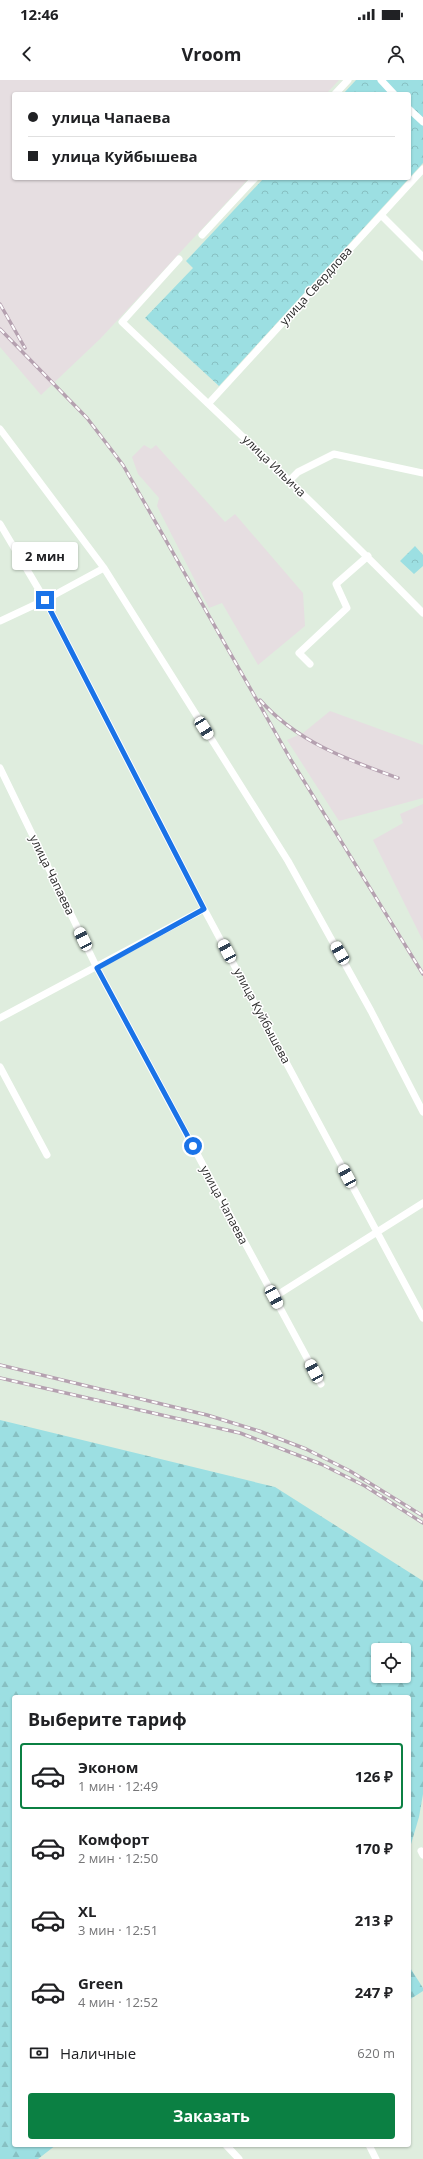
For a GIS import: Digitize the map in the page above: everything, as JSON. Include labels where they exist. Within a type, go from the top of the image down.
[{"type":"street","points":[[337,92],[348,80]]},
{"type":"street","points":[[381,80],[392,92]]},
{"type":"street","points":[[411,111],[423,122]]},
{"type":"street","name":"улица Свердлова","points":[[209,403],[423,168]]},
{"type":"street","points":[[202,235],[253,180]]},
{"type":"street","points":[[381,215],[423,257]]},
{"type":"street","name":"улица Ильича","points":[[179,259],[122,322],[209,403],[289,481],[325,513],[423,613]]},
{"type":"street","points":[[1,432],[104,568],[288,861],[368,1004],[423,1112]]},
{"type":"street","points":[[289,481],[298,472],[334,454],[423,473]]},
{"type":"street","name":"улица Куйбышева","points":[[0,524],[45,600],[204,909],[423,1318]]},
{"type":"street","points":[[310,664],[299,653],[348,608],[336,584],[368,556]]},
{"type":"street","points":[[0,621],[45,600],[104,568]]},
{"type":"street","name":"улица Чапаева","points":[[0,768],[97,968],[321,1384]]},
{"type":"street","points":[[0,1018],[97,968],[204,909]]},
{"type":"street","points":[[0,1067],[47,1155]]},
{"type":"street","points":[[274,1297],[423,1203]]},
{"type":"street","points":[[228,2147],[238,2159]]},
{"type":"street","points":[[370,2147],[376,2159]]},
{"type":"shaded area","points":[[0,80],[339,80],[328,92],[12,92],[12,180],[247,180],[101,338],[41,395],[0,347]]},
{"type":"shaded area","points":[[144,445],[151,449],[156,445],[225,522],[235,514],[303,593],[305,626],[258,665],[222,603],[209,608],[157,506],[159,498],[138,474],[132,457]]},
{"type":"shaded area","points":[[330,711],[423,745],[423,798],[339,821],[287,740],[303,733]]},
{"type":"shaded area","points":[[423,804],[423,941],[373,840],[403,823],[400,814]]},
{"type":"green space","points":[[356,80],[423,80],[423,163],[411,176],[411,92],[345,92]]},
{"type":"green space","points":[[262,180],[407,180],[219,386],[145,318],[193,268],[186,261]]},
{"type":"green space","points":[[415,546],[423,555],[423,566],[414,574],[400,561]]},
{"type":"green space","points":[[0,1420],[275,1487],[423,1581],[423,1794],[419,1817],[411,1844],[411,1695],[12,1695],[12,2147],[53,2147],[38,2159],[0,2159]]},
{"type":"green space","points":[[411,1969],[423,1988],[423,1991],[411,1999]]},
{"type":"railway","points":[[0,304],[25,348]]},
{"type":"railway","points":[[0,329],[87,418],[123,465],[291,760],[423,974]]},
{"type":"railway","points":[[260,700],[290,727],[324,748],[398,778]]},
{"type":"railway","points":[[0,1365],[207,1415],[259,1431],[306,1449],[350,1471],[423,1516]]},
{"type":"railway","points":[[0,1378],[240,1433],[321,1464],[365,1486],[423,1523]]},
{"type":"route","points":[[45,600],[204,909],[97,968],[193,1146]]}]
